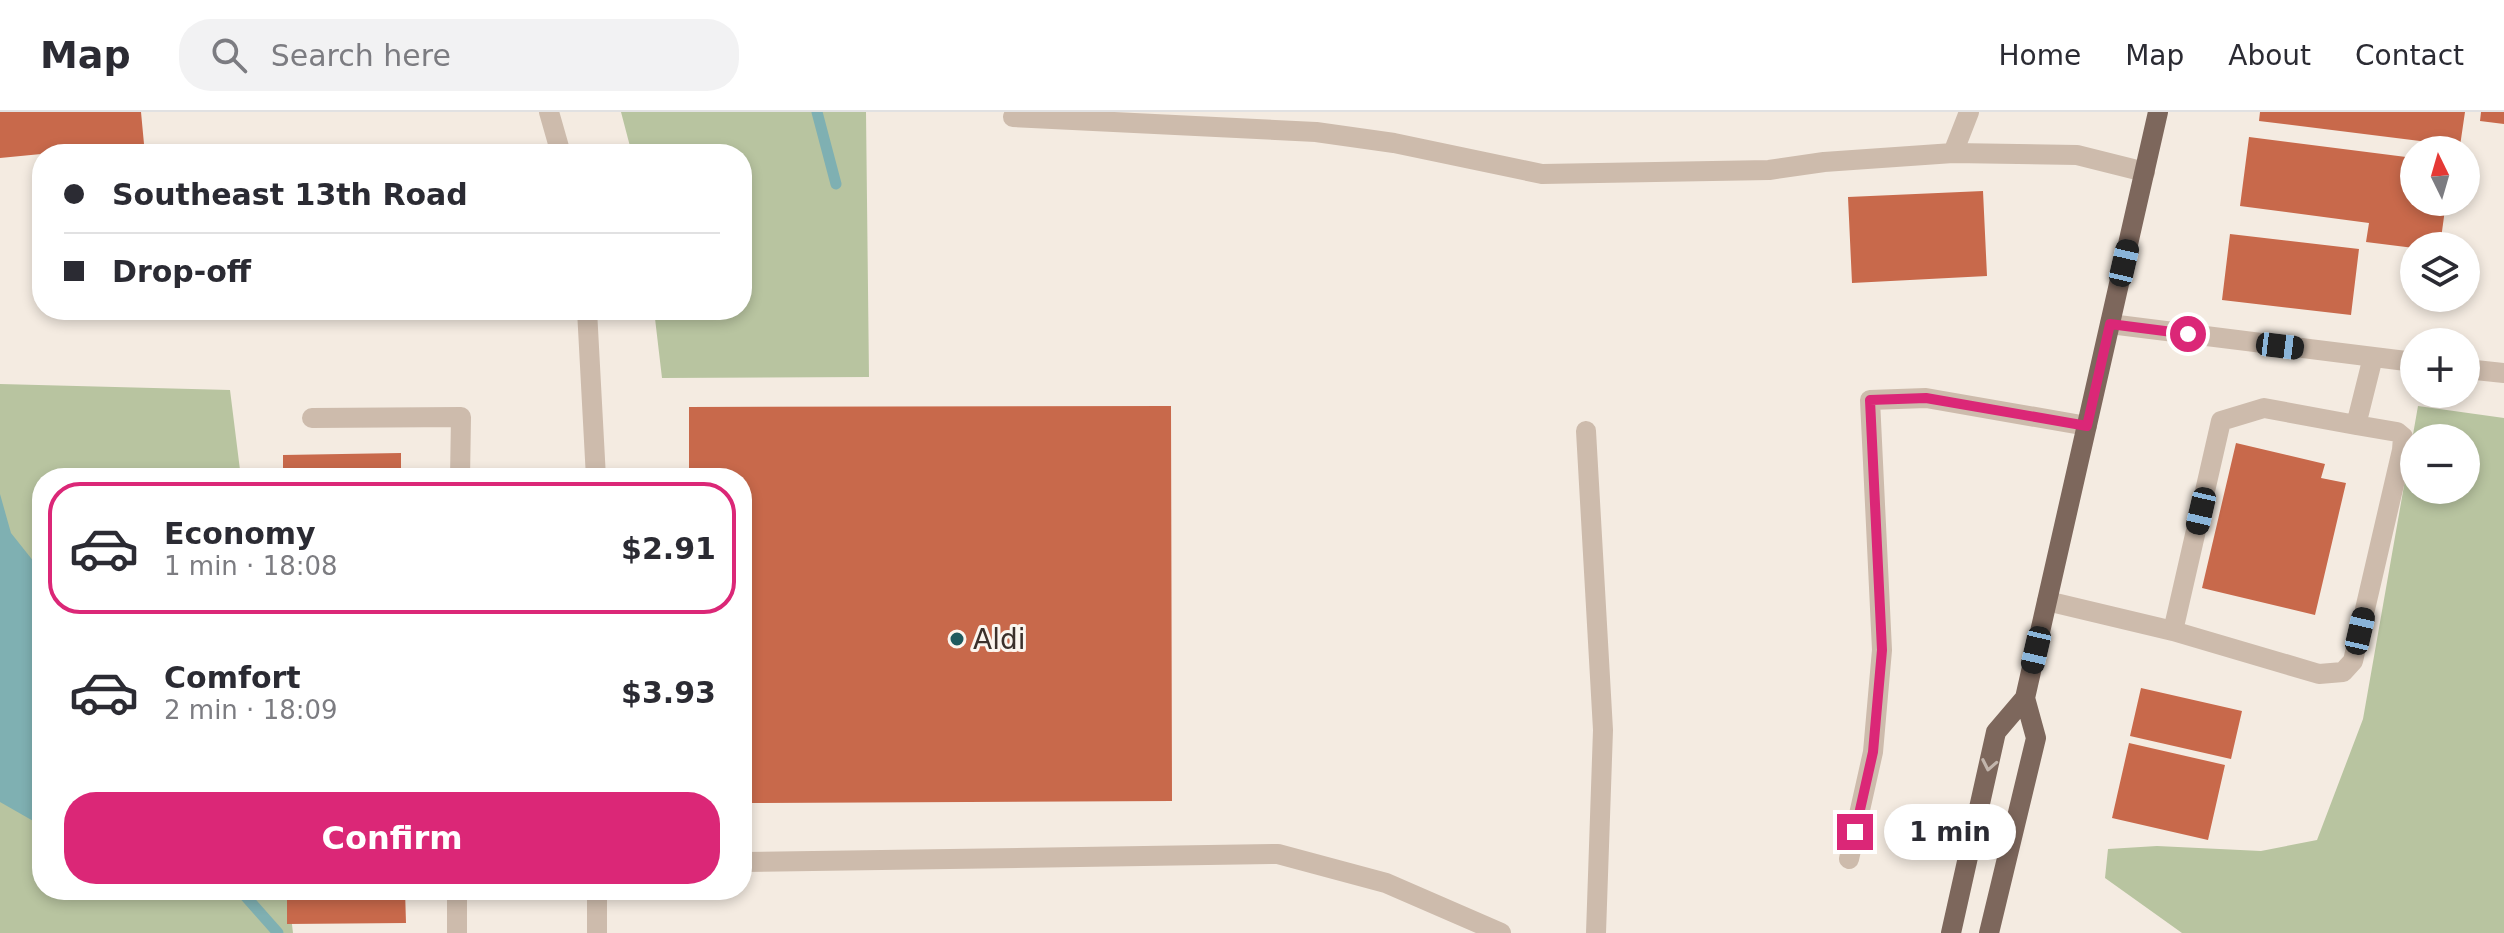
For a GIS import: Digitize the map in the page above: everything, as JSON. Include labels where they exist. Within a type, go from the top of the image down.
[{"type":"main road","points":[[1951,933],[1996,732],[2025,698],[2158,112]]},
{"type":"main road","points":[[1989,933],[2036,738],[2025,698]]},
{"type":"street","points":[[549,112],[558,144]]},
{"type":"street","points":[[1953,153],[1969,112]]},
{"type":"street","points":[[1013,117],[1316,132],[1394,143],[1542,174],[1769,170],[1824,162],[1953,153],[2077,155],[2145,172]]},
{"type":"street","points":[[588,320],[595,468]]},
{"type":"street","points":[[2110,324],[2400,360]]},
{"type":"street","points":[[2356,425],[2373,357]]},
{"type":"street","points":[[2480,370],[2504,373]]},
{"type":"street","points":[[1849,859],[1873,752],[1882,650],[1870,400],[1926,398],[2087,426]]},
{"type":"street","points":[[2047,601],[2173,631],[2319,674],[2343,672],[2353,661],[2403,437],[2397,432],[2264,408],[2221,421],[2173,631]]},
{"type":"street","points":[[312,418],[461,417],[460,468]]},
{"type":"street","points":[[1586,431],[1603,730],[1596,933]]},
{"type":"street","points":[[752,862],[1278,854],[1386,883],[1501,933]]},
{"type":"street","points":[[457,900],[457,933]]},
{"type":"street","points":[[597,900],[597,933]]},
{"type":"green space","points":[[621,112],[866,112],[869,377],[662,378],[655,320],[752,320],[752,144],[629,144]]},
{"type":"green space","points":[[0,384],[230,390],[240,468],[32,468],[32,900],[289,900],[293,933],[0,933]]},
{"type":"green space","points":[[2418,408],[2504,418],[2504,933],[2182,933],[2105,878],[2108,849],[2157,846],[2261,851],[2317,840],[2363,719],[2401,504],[2480,504],[2480,424],[2415,424]]},
{"type":"water","points":[[0,494],[11,533],[32,559],[32,820],[0,802]]},
{"type":"building","points":[[0,112],[141,112],[144,144],[32,144],[32,155],[0,158]]},
{"type":"building","points":[[2260,112],[2465,112],[2461,136],[2400,136],[2400,139],[2259,121]]},
{"type":"building","points":[[2481,112],[2504,112],[2504,124],[2480,121]]},
{"type":"building","points":[[2249,137],[2400,156],[2400,216],[2444,216],[2442,232],[2400,232],[2400,246],[2366,242],[2369,223],[2240,206]]},
{"type":"building","points":[[1983,191],[1987,276],[1852,283],[1848,197]]},
{"type":"building","points":[[2230,234],[2359,249],[2351,315],[2222,300]]},
{"type":"building","name":"Aldi","points":[[1171,406],[1172,801],[752,803],[752,468],[689,468],[689,407]]},
{"type":"building","points":[[2236,443],[2325,464],[2321,478],[2346,483],[2315,615],[2202,588]]},
{"type":"building","points":[[401,453],[401,468],[283,468],[283,455]]},
{"type":"building","points":[[2141,688],[2242,711],[2231,759],[2130,736]]},
{"type":"building","points":[[2129,743],[2225,765],[2208,840],[2112,818]]},
{"type":"building","points":[[287,900],[405,900],[406,923],[287,924]]},
{"type":"waterway","points":[[817,112],[836,184]]},
{"type":"waterway","points":[[249,900],[278,933]]},
{"type":"place","name":"Aldi","points":[[957,639]]},
{"type":"route","points":[[1855,832],[1873,752],[1882,650],[1870,400],[1926,398],[2087,426],[2110,324],[2188,334]]}]
